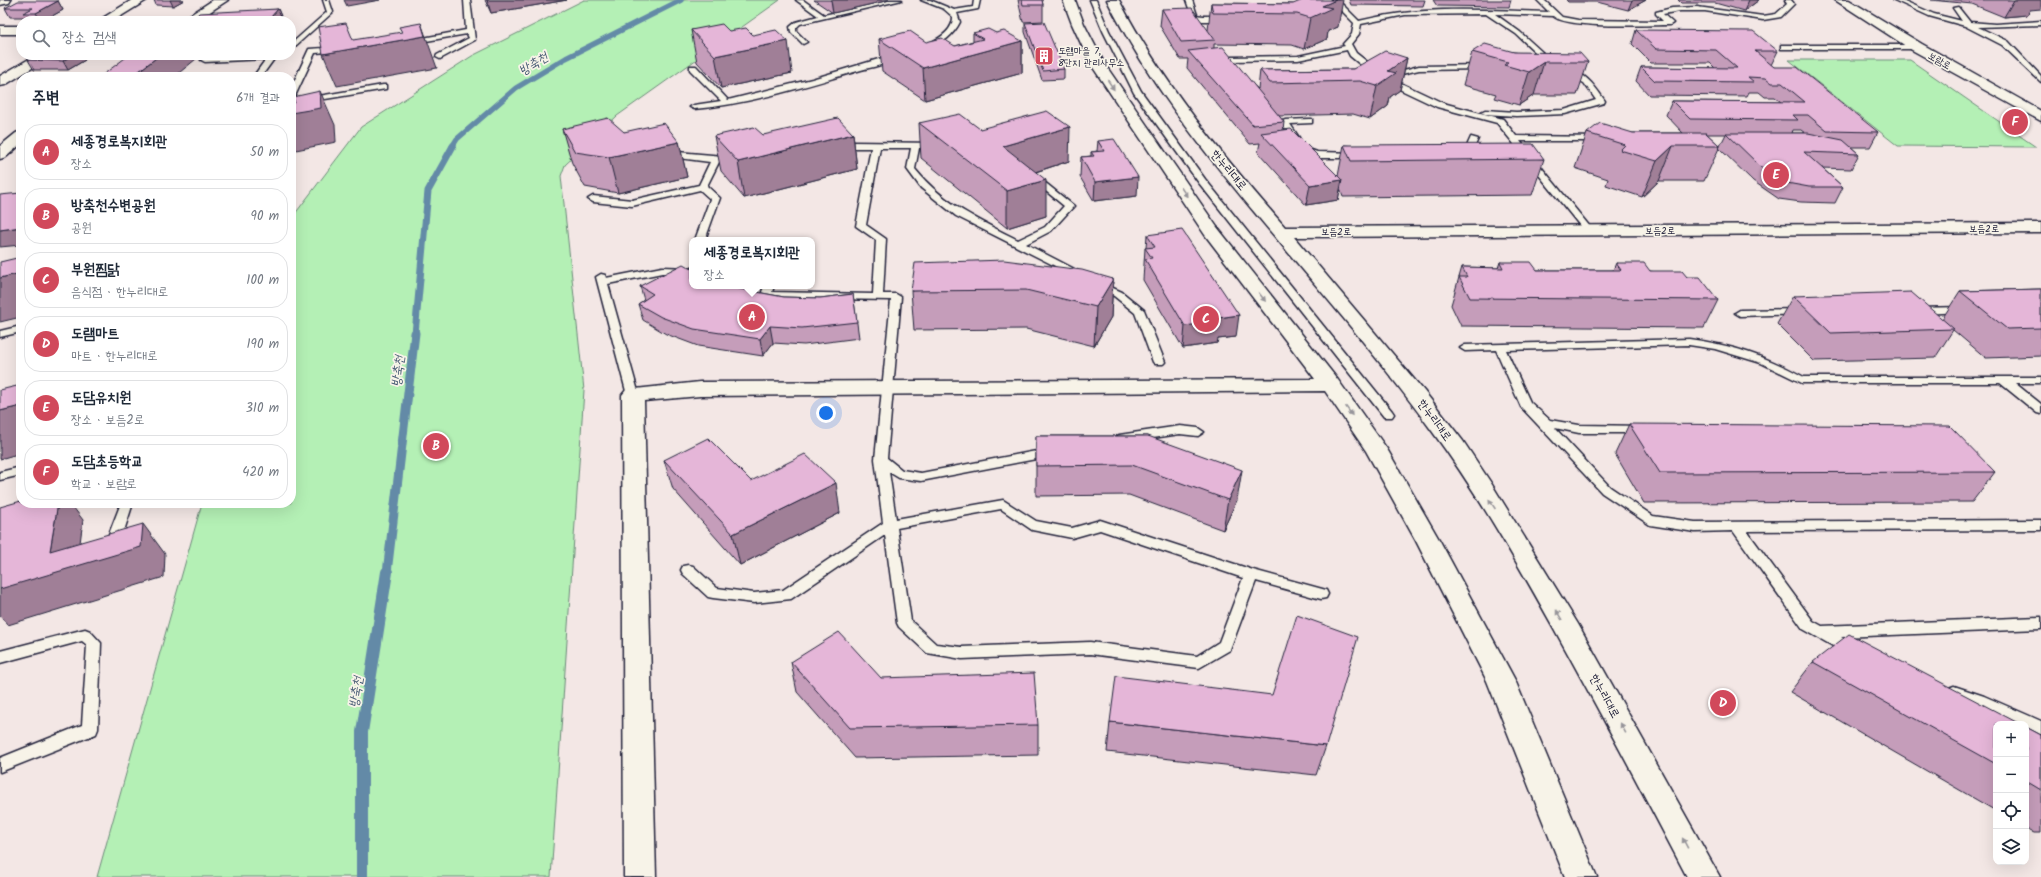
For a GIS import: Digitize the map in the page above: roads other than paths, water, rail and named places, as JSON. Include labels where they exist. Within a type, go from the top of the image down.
[{"type":"street","points":[[0,2],[5,0]]},
{"type":"street","points":[[113,16],[141,0]]},
{"type":"street","points":[[195,16],[222,0]]},
{"type":"street","points":[[1069,0],[1078,24],[1097,63],[1211,231],[1331,385],[1376,449],[1428,540],[1501,680],[1581,877]]},
{"type":"street","name":"한누리대로","points":[[1113,0],[1124,23],[1146,61],[1182,113],[1280,232],[1384,354],[1442,430],[1512,534],[1595,676],[1704,877]]},
{"type":"street","name":"보람로","points":[[1841,0],[1917,47],[2041,117]]},
{"type":"street","points":[[0,30],[16,30]]},
{"type":"street","points":[[1,80],[37,60]]},
{"type":"street","points":[[0,154],[16,140]]},
{"type":"street","name":"보듬2로","points":[[1280,232],[2041,228]]},
{"type":"street","points":[[640,877],[633,395],[700,389],[1331,385]]},
{"type":"lane","points":[[296,43],[330,12],[326,0]]},
{"type":"lane","points":[[440,57],[473,39],[470,30],[467,0]]},
{"type":"lane","points":[[799,0],[823,17]]},
{"type":"lane","points":[[803,42],[793,31],[793,27],[798,24],[899,0]]},
{"type":"lane","points":[[924,0],[953,12],[976,8],[977,0]]},
{"type":"lane","points":[[1093,0],[1106,31],[1137,91],[1202,181],[1388,414]]},
{"type":"lane","points":[[1189,0],[1194,16],[1202,19],[1232,19]]},
{"type":"lane","points":[[1334,0],[1356,21]]},
{"type":"lane","points":[[1540,0],[1560,19],[1578,22],[1670,23],[1658,13],[1667,10],[1719,11],[1744,17],[1766,18],[1779,16],[1791,4],[1788,0]]},
{"type":"lane","points":[[1897,0],[1914,8],[1968,25],[2005,43],[2041,80]]},
{"type":"lane","points":[[1956,8],[1968,25]]},
{"type":"lane","points":[[922,49],[937,43],[947,36],[956,21],[953,12]]},
{"type":"lane","points":[[1339,19],[1356,21],[1417,12],[1555,14]]},
{"type":"lane","points":[[1459,110],[1516,114],[1565,112],[1601,101],[1587,81],[1552,66],[1518,33],[1489,13]]},
{"type":"lane","points":[[1356,21],[1355,34],[1347,44],[1353,54],[1381,77],[1440,104],[1500,121],[1516,138],[1588,230]]},
{"type":"lane","points":[[1968,25],[2041,23]]},
{"type":"lane","points":[[403,44],[470,30]]},
{"type":"lane","points":[[1231,59],[1298,58],[1349,47]]},
{"type":"lane","points":[[1784,47],[1917,47]]},
{"type":"lane","points":[[296,85],[312,51],[350,48]]},
{"type":"lane","points":[[694,107],[726,102],[847,73],[900,56]]},
{"type":"lane","points":[[261,72],[271,60]]},
{"type":"lane","points":[[2028,67],[2041,67]]},
{"type":"lane","points":[[693,68],[726,102]]},
{"type":"lane","points":[[1367,80],[1419,68],[1489,68]]},
{"type":"lane","points":[[296,102],[383,87]]},
{"type":"lane","points":[[1309,121],[1285,122],[1303,150],[1316,155],[1371,157]]},
{"type":"lane","points":[[1516,138],[1608,139]]},
{"type":"lane","points":[[1458,159],[1466,159],[1474,139]]},
{"type":"lane","points":[[830,150],[852,145],[945,145]]},
{"type":"lane","points":[[876,145],[861,226],[881,239],[878,297]]},
{"type":"lane","points":[[915,146],[912,169],[924,186],[959,214],[1118,294],[1140,312],[1159,362]]},
{"type":"lane","points":[[662,148],[662,154],[683,155],[715,161],[745,160]]},
{"type":"lane","points":[[702,187],[715,161]]},
{"type":"lane","points":[[1019,243],[1048,229],[1069,206],[1034,178]]},
{"type":"lane","points":[[593,199],[632,203],[702,187]]},
{"type":"lane","points":[[701,237],[715,198],[702,187]]},
{"type":"lane","points":[[1039,265],[1052,260]]},
{"type":"lane","points":[[633,395],[602,279],[662,270],[689,268]]},
{"type":"lane","points":[[768,289],[766,295],[896,297],[889,389],[881,459],[904,623],[932,649],[962,653],[1090,648],[1199,662],[1225,646],[1252,575]]},
{"type":"lane","points":[[1906,311],[1978,310]]},
{"type":"lane","points":[[1740,313],[1811,312]]},
{"type":"lane","points":[[0,334],[16,330]]},
{"type":"lane","points":[[1465,348],[1689,342],[1716,346],[1765,361],[1802,380],[2041,380]]},
{"type":"lane","points":[[1500,348],[1525,404],[1606,490],[1650,520],[1695,527],[2041,525]]},
{"type":"lane","points":[[2003,380],[2041,410]]},
{"type":"lane","points":[[1525,404],[1546,423],[1579,429],[1650,429]]},
{"type":"lane","points":[[1108,441],[1180,430],[1198,432]]},
{"type":"lane","points":[[881,459],[898,474],[922,478],[1062,450]]},
{"type":"lane","points":[[0,476],[16,472]]},
{"type":"lane","points":[[688,570],[713,593],[754,598],[786,595],[890,525],[1003,504],[1032,525],[1072,532],[1100,525],[1252,575],[1320,594]]},
{"type":"lane","points":[[116,534],[125,508]]},
{"type":"lane","points":[[1737,527],[1808,625],[1861,656]]},
{"type":"lane","points":[[1821,632],[2041,623]]},
{"type":"lane","points":[[0,657],[85,635],[94,643],[90,729],[0,765]]},
{"type":"lane","points":[[1941,688],[1979,700],[2041,728]]},
{"type":"waterway","name":"방축천","points":[[452,147],[457,139],[516,88],[566,58],[681,0]]},
{"type":"waterway","name":"방축천","points":[[415,334],[428,191],[453,146]]},
{"type":"waterway","name":"방축천","points":[[387,573],[415,333]]},
{"type":"waterway","name":"방축천","points":[[362,877],[362,732],[387,572]]},
{"type":"place","name":"도램마을 7, 8단지 관리사무소","points":[[1044,56]]},
{"type":"place","name":"도담초등학교","points":[[2015,122]]},
{"type":"place","name":"도담유치원","points":[[1776,175]]},
{"type":"place","name":"세종경로복지회관","points":[[752,317]]},
{"type":"place","name":"부원찜닭","points":[[1206,319]]},
{"type":"place","name":"방축천수변공원","points":[[436,446]]},
{"type":"place","name":"도램마트","points":[[1723,703]]}]
